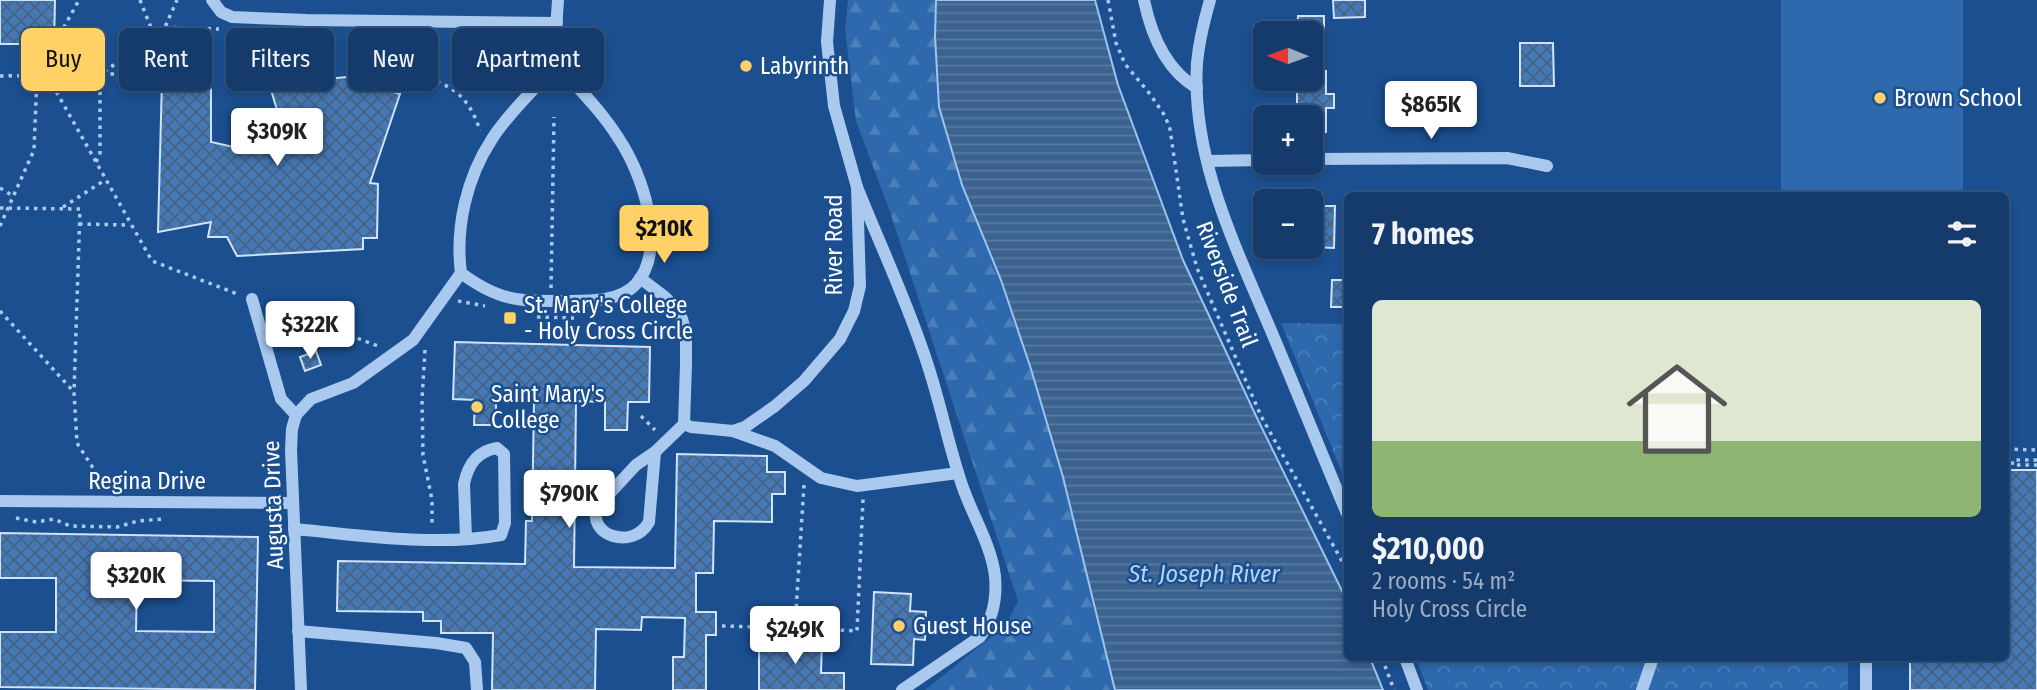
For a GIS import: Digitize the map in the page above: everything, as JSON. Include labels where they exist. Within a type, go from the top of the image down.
[{"type":"street","points":[[212,0],[221,12],[232,17],[557,23]]},
{"type":"street","points":[[557,28],[558,0]]},
{"type":"street","name":"River Road","points":[[733,431],[745,427],[775,406],[825,358],[845,330],[854,311],[860,286],[857,187],[834,106],[827,42],[830,0]]},
{"type":"street","points":[[1144,0],[1148,20],[1164,57],[1186,82],[1197,88]]},
{"type":"street","points":[[1210,0],[1197,62],[1197,88],[1199,119],[1217,199],[1344,506]]},
{"type":"street","points":[[533,91],[493,137],[478,163],[467,191],[461,224],[458,256],[461,273],[484,291],[509,299],[595,301],[618,295],[636,285],[647,267],[651,244],[649,213],[632,160],[606,120],[580,91]]},
{"type":"street","points":[[1323,159],[1507,158],[1547,166]]},
{"type":"street","points":[[1208,161],[1253,160]]},
{"type":"street","points":[[857,187],[900,288],[923,351],[958,473],[991,558],[995,576],[992,612],[980,637],[902,690]]},
{"type":"street","name":"Augusta Drive","points":[[301,690],[293,503],[292,429],[296,415],[311,399],[353,383],[413,340],[461,273]]},
{"type":"street","points":[[640,278],[665,297],[677,309],[682,319],[686,333],[684,424],[655,452],[636,465],[598,506],[595,521],[600,528],[626,539],[644,531],[649,522],[655,452]]},
{"type":"street","points":[[252,299],[281,399],[296,415]]},
{"type":"street","points":[[684,424],[733,431],[775,446],[821,478],[841,484],[864,485],[958,473]]},
{"type":"street","points":[[295,528],[433,539],[466,538],[501,535],[505,523],[504,453],[497,448],[488,449],[478,456],[470,464],[466,475],[466,538]]},
{"type":"street","name":"Regina Drive","points":[[0,501],[293,503]]},
{"type":"street","points":[[298,631],[466,648],[475,662],[477,690]]},
{"type":"street","points":[[1406,661],[1417,690]]},
{"type":"street","points":[[1642,690],[1652,661]]},
{"type":"street","points":[[1866,663],[1866,690]]},
{"type":"path","points":[[64,28],[79,0]]},
{"type":"path","points":[[140,0],[152,28]]},
{"type":"path","points":[[177,0],[165,27],[188,28]]},
{"type":"path","name":"Riverside Trail","points":[[1108,0],[1116,43],[1125,64],[1150,94],[1165,116],[1170,129],[1183,219],[1197,268],[1279,453],[1344,565]]},
{"type":"path","points":[[0,76],[21,76]]},
{"type":"path","points":[[438,83],[450,87],[471,106],[481,133],[493,137]]},
{"type":"path","points":[[0,226],[34,150],[36,91]]},
{"type":"path","points":[[56,91],[152,261],[395,353],[424,359]]},
{"type":"path","points":[[96,162],[100,155],[100,91]]},
{"type":"path","points":[[551,301],[554,117]]},
{"type":"path","points":[[61,209],[106,180]]},
{"type":"path","points":[[0,188],[13,196]]},
{"type":"path","points":[[0,208],[80,209],[74,392],[77,443],[93,468],[96,502]]},
{"type":"path","points":[[79,224],[131,225]]},
{"type":"path","points":[[452,308],[457,301],[488,307]]},
{"type":"path","points":[[0,311],[74,392]]},
{"type":"path","points":[[532,316],[586,316]]},
{"type":"path","points":[[429,345],[424,351],[423,455],[432,500],[433,539]]},
{"type":"path","points":[[641,416],[657,433],[660,429]]},
{"type":"path","points":[[2009,449],[2037,450]]},
{"type":"path","points":[[2012,460],[2037,463],[2012,465],[2012,460]]},
{"type":"path","points":[[797,628],[801,513],[806,469]]},
{"type":"path","points":[[722,626],[857,631],[864,485]]},
{"type":"path","points":[[6,515],[36,522],[54,519],[70,526],[105,527],[167,518]]},
{"type":"path","points":[[1383,661],[1394,690]]},
{"type":"green space","points":[[848,0],[936,0],[939,107],[962,185],[1001,280],[1031,369],[1063,477],[1115,690],[925,690],[1006,625],[1018,601],[890,212],[856,121],[845,30]]},
{"type":"green space","name":"Brown School","points":[[1781,0],[1963,0],[1963,192],[1781,192]]},
{"type":"green space","points":[[1281,323],[1344,324],[1344,478]]},
{"type":"green space","points":[[1417,661],[1848,661],[1848,690],[1428,690]]},
{"type":"water","name":"St. Joseph River","points":[[936,0],[1095,0],[1118,85],[1183,260],[1344,595],[1344,661],[1371,661],[1383,690],[1115,690],[1063,477],[1031,369],[1001,280],[962,185],[939,107]]},
{"type":"building","points":[[0,0],[55,0],[54,28],[21,28],[21,44],[0,44]]},
{"type":"building","points":[[1333,0],[1365,0],[1365,17],[1334,18]]},
{"type":"building","points":[[1298,16],[1324,16],[1324,33],[1323,21],[1298,21]]},
{"type":"building","points":[[1520,43],[1553,43],[1554,86],[1520,86]]},
{"type":"building","points":[[1323,71],[1326,71],[1326,94],[1334,94],[1334,108],[1326,108],[1326,132],[1323,132],[1323,105],[1297,104],[1297,91],[1323,91]]},
{"type":"building","points":[[348,77],[348,91],[391,91],[400,94],[370,183],[378,184],[377,238],[363,238],[363,249],[237,256],[227,237],[208,237],[211,222],[158,232],[162,91],[211,91],[211,142],[238,148],[286,140],[271,91],[334,91],[334,78]]},
{"type":"building","points":[[1323,206],[1335,206],[1334,248],[1323,248]]},
{"type":"building","points":[[1332,280],[1344,280],[1344,307],[1331,307]]},
{"type":"building","points":[[455,342],[650,347],[649,402],[628,402],[627,430],[605,430],[605,402],[576,401],[574,567],[675,568],[677,454],[767,456],[767,472],[785,472],[785,494],[772,494],[772,522],[714,521],[713,573],[696,573],[696,612],[716,612],[716,635],[706,635],[706,690],[673,690],[673,657],[684,657],[685,618],[642,617],[641,630],[596,629],[595,690],[492,690],[493,633],[441,633],[441,621],[423,621],[423,612],[337,611],[338,561],[525,564],[526,521],[532,521],[534,401],[496,400],[496,425],[474,425],[475,400],[453,399]]},
{"type":"building","points":[[316,351],[321,365],[305,371],[300,357]]},
{"type":"building","points":[[2009,470],[2037,470],[2037,690],[1910,690],[1910,661],[2009,661]]},
{"type":"building","points":[[0,533],[258,537],[255,690],[0,687],[0,632],[56,632],[56,578],[0,578]],"holes":[[[137,580],[214,581],[214,632],[136,631]]]},
{"type":"building","name":"Guest House","points":[[874,592],[911,594],[910,611],[926,612],[925,640],[914,639],[913,665],[871,664]]},
{"type":"building","points":[[759,639],[822,639],[821,673],[844,673],[844,690],[759,690]]},
{"type":"place","name":"Labyrinth","points":[[746,66]]},
{"type":"place","name":"Brown School","points":[[1880,98]]},
{"type":"place","name":"St. Mary's College - Holy Cross Circle","points":[[510,318]]},
{"type":"place","name":"Saint Mary's College","points":[[477,407]]},
{"type":"place","name":"Guest House","points":[[899,626]]}]
